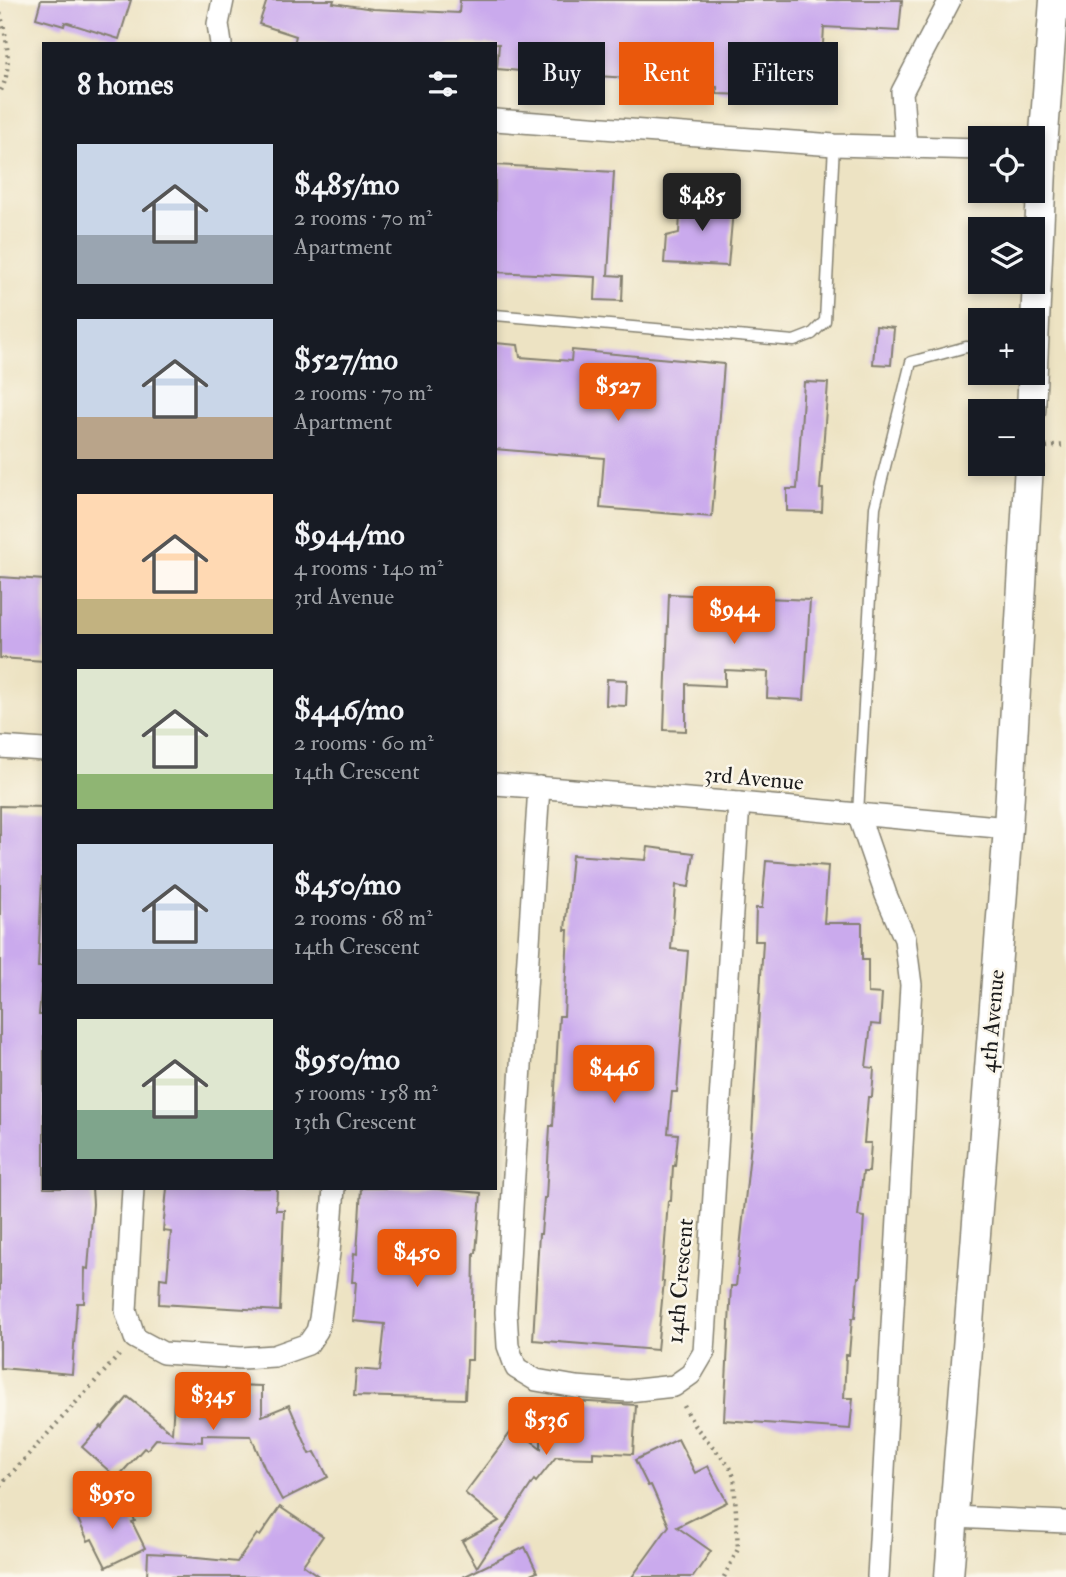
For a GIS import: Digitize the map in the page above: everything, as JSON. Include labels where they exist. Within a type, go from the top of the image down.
[{"type":"street","points":[[221,42],[218,24],[223,0]]},
{"type":"street","points":[[906,147],[901,92],[950,0]]},
{"type":"street","points":[[1040,126],[1054,0]]},
{"type":"street","points":[[497,120],[834,145],[968,149]]},
{"type":"street","points":[[1034,308],[1037,203]]},
{"type":"street","name":"4th Avenue","points":[[949,1577],[1007,828],[1028,476]]},
{"type":"street","points":[[0,747],[42,750]]},
{"type":"street","name":"3rd Avenue","points":[[497,784],[1007,828]]},
{"type":"street","points":[[539,787],[506,1312],[508,1346],[516,1368],[536,1380],[576,1387],[628,1391],[674,1386]]},
{"type":"street","name":"14th Crescent","points":[[674,1386],[691,1374],[704,1352],[739,803]]},
{"type":"street","points":[[859,814],[886,895],[905,939],[911,985],[878,1577]]},
{"type":"street","points":[[132,1190],[125,1311],[135,1338],[163,1353],[241,1358],[274,1356],[308,1344],[317,1331],[329,1253],[334,1190]]},
{"type":"street","points":[[953,1517],[1066,1522]]},
{"type":"lane","points":[[497,315],[794,341],[811,334],[825,321],[834,145]]},
{"type":"lane","points":[[859,814],[875,507],[911,362],[968,347]]},
{"type":"path","points":[[0,13],[7,48],[6,79],[0,92]]},
{"type":"path","points":[[0,1486],[135,1338]]},
{"type":"path","points":[[674,1386],[694,1425],[730,1467],[734,1477],[738,1549],[724,1577]]},
{"type":"building","points":[[41,0],[131,0],[119,39],[65,22],[64,26],[36,18]]},
{"type":"building","points":[[267,0],[334,0],[333,3],[373,9],[459,13],[460,0],[902,0],[899,31],[824,27],[823,42],[728,42],[728,94],[717,94],[717,87],[714,87],[714,42],[619,42],[619,77],[605,77],[605,42],[518,42],[518,71],[497,69],[497,42],[294,42],[296,36],[259,24]]},
{"type":"building","points":[[497,165],[614,172],[608,275],[623,276],[622,301],[595,300],[596,277],[497,272]]},
{"type":"building","points":[[681,196],[734,199],[728,266],[664,263],[666,236],[679,233]]},
{"type":"building","points":[[876,326],[894,328],[891,365],[873,364]]},
{"type":"building","points":[[497,343],[518,345],[520,357],[571,361],[572,350],[724,364],[712,517],[600,508],[604,458],[497,449]]},
{"type":"building","points":[[804,382],[828,383],[820,489],[823,489],[822,512],[787,511],[787,489],[797,489]]},
{"type":"building","points":[[0,577],[42,580],[42,661],[0,658]]},
{"type":"building","points":[[669,594],[810,600],[804,700],[767,698],[768,672],[725,670],[725,686],[686,684],[686,731],[664,730]]},
{"type":"building","points":[[607,679],[627,680],[626,706],[606,705]]},
{"type":"building","points":[[0,806],[42,807],[38,967],[42,967],[39,1015],[42,1015],[42,1190],[92,1190],[93,1204],[88,1269],[85,1268],[84,1303],[77,1303],[72,1374],[0,1368]]},
{"type":"building","points":[[648,847],[694,853],[689,887],[676,885],[671,949],[688,951],[677,1092],[672,1092],[668,1133],[678,1134],[671,1201],[668,1201],[657,1350],[533,1340],[539,1234],[546,1198],[550,1126],[553,1126],[559,1016],[564,1016],[568,930],[565,930],[572,855],[646,860]]},
{"type":"building","points":[[766,861],[828,866],[824,923],[862,923],[862,960],[868,960],[868,993],[882,994],[880,1025],[871,1024],[866,1067],[874,1068],[872,1097],[868,1097],[864,1143],[871,1143],[869,1172],[863,1172],[858,1216],[864,1217],[860,1277],[855,1318],[852,1318],[849,1355],[846,1355],[844,1398],[853,1398],[850,1429],[724,1420],[731,1286],[736,1286],[752,1134],[763,941],[755,941],[756,908],[762,908]]},
{"type":"building","points":[[167,1190],[277,1190],[276,1210],[284,1210],[280,1311],[159,1304],[160,1278],[167,1279],[171,1232],[163,1231]]},
{"type":"building","points":[[361,1190],[449,1190],[481,1193],[474,1253],[472,1360],[467,1360],[465,1399],[354,1396],[356,1369],[380,1371],[385,1324],[353,1321],[356,1282],[352,1282],[354,1253],[357,1254]]},
{"type":"building","points":[[175,1383],[262,1386],[262,1416],[289,1405],[310,1454],[315,1452],[328,1477],[282,1500],[251,1436],[202,1435],[202,1442],[156,1439],[147,1450],[144,1448],[117,1478],[82,1447],[128,1397],[172,1433]]},
{"type":"building","points":[[542,1399],[636,1405],[633,1454],[593,1452],[593,1458],[556,1457],[536,1482],[534,1480],[477,1567],[462,1541],[499,1521],[465,1493],[514,1428],[541,1448]]},
{"type":"building","points":[[678,1439],[695,1473],[708,1466],[727,1502],[677,1527],[711,1551],[693,1577],[632,1577],[669,1526],[651,1485],[648,1486],[635,1460]]},
{"type":"building","points":[[125,1496],[135,1521],[132,1522],[145,1548],[106,1567],[92,1539],[88,1541],[77,1517]]},
{"type":"building","points":[[280,1507],[323,1536],[303,1565],[320,1577],[147,1577],[148,1553],[237,1562],[257,1534],[260,1536]]},
{"type":"building","points":[[525,1547],[537,1572],[526,1577],[463,1577]]}]
